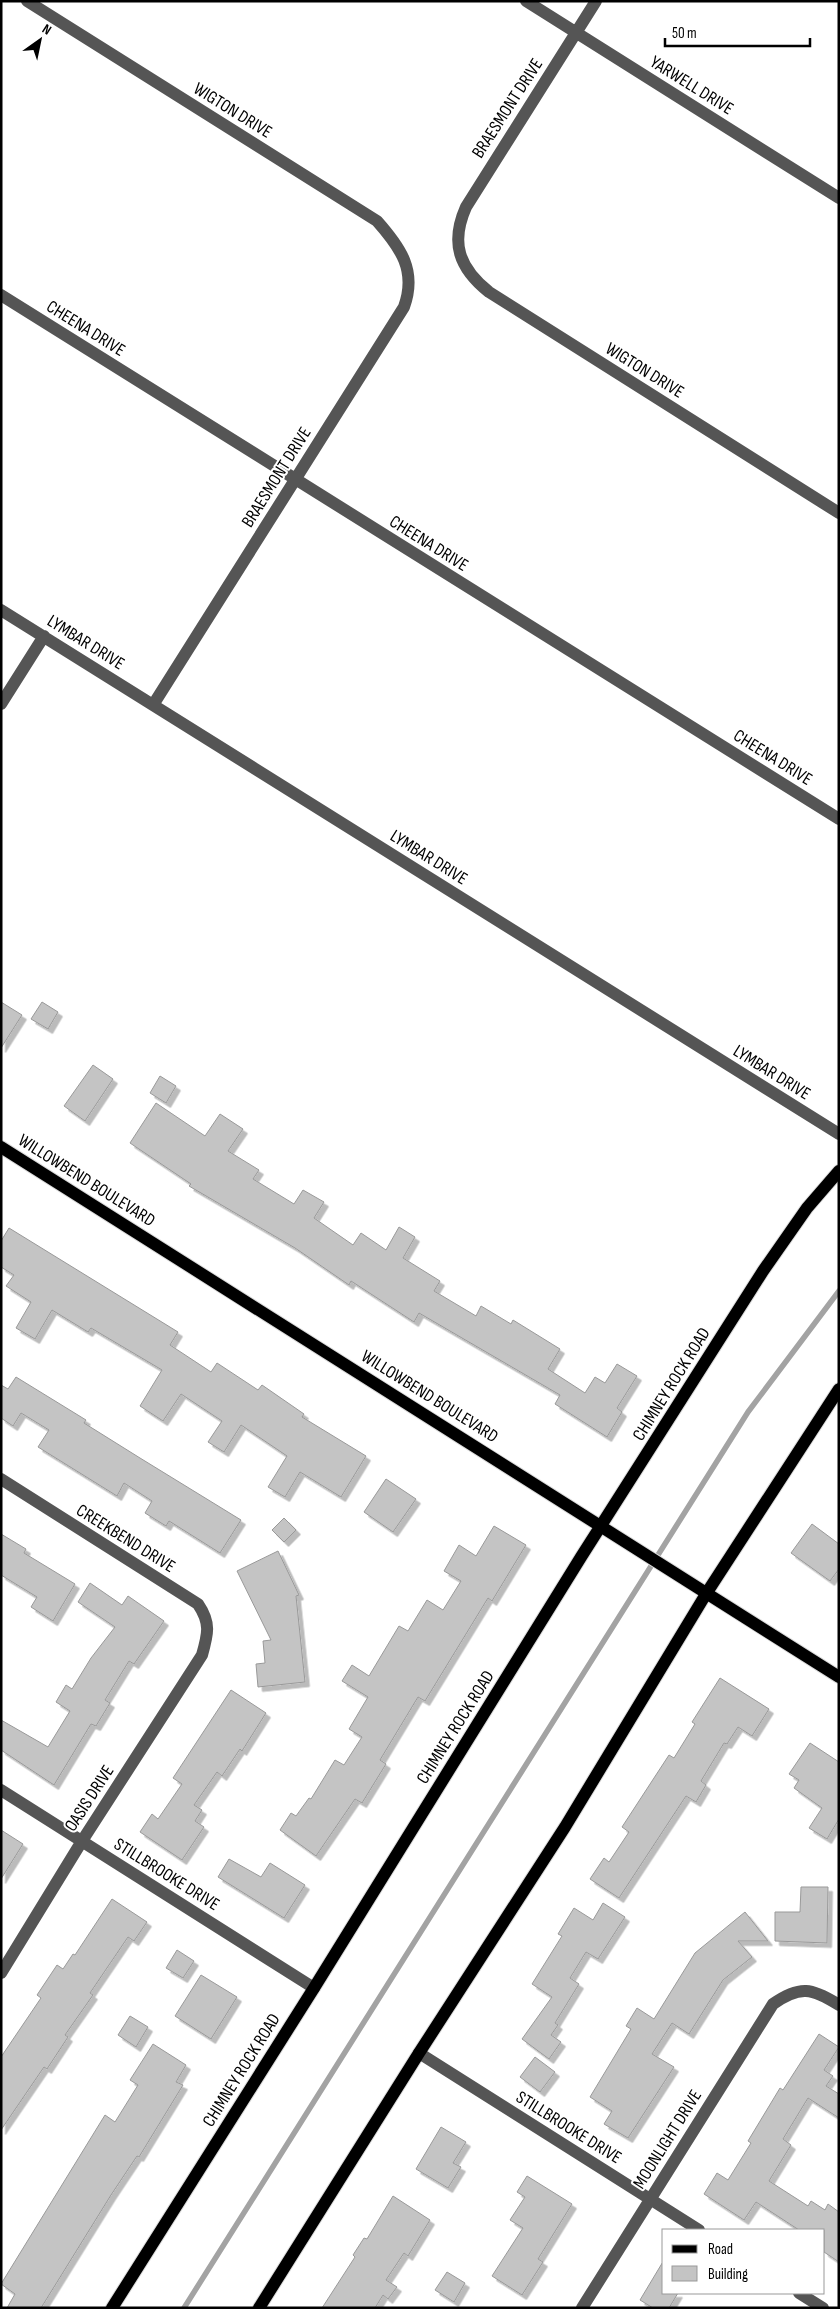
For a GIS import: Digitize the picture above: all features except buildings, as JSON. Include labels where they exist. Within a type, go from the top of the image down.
[{"type":"main road","name":"WILLOWBEND BOULEVARD","points":[[1,1147],[602,1525],[706,1594],[839,1677]]},
{"type":"main road","name":"CHIMNEY ROCK ROAD","points":[[112,2308],[763,1271],[807,1208],[839,1171]]},
{"type":"main road","points":[[259,2308],[419,2053],[565,1827],[706,1594],[839,1389]]},
{"type":"street","name":"WIGTON DRIVE","points":[[27,1],[378,221],[392,238],[405,263]]},
{"type":"street","name":"YARWELL DRIVE","points":[[526,1],[839,198]]},
{"type":"street","name":"BRAESMONT DRIVE","points":[[457,238],[462,216],[472,196],[596,1]]},
{"type":"street","name":"WIGTON DRIVE","points":[[457,238],[466,267],[479,284],[489,292],[839,513]]},
{"type":"street","name":"BRAESMONT DRIVE","points":[[153,705],[404,307],[409,293],[410,279],[405,263]]},
{"type":"street","name":"CHEENA DRIVE","points":[[1,296],[839,820]]},
{"type":"street","name":"LYMBAR DRIVE","points":[[1,610],[839,1134]]},
{"type":"street","points":[[1,704],[44,636]]},
{"type":"street","name":"CREEKBEND DRIVE","points":[[1,1479],[198,1604],[207,1616],[205,1642]]},
{"type":"street","name":"OASIS DRIVE","points":[[1,1973],[82,1841],[202,1655],[205,1642]]},
{"type":"street","name":"STILLBROOKE DRIVE","points":[[1,1790],[314,1988]]},
{"type":"street","name":"MOONLIGHT DRIVE","points":[[582,2308],[765,2013],[786,1994],[810,1990],[839,2005]]},
{"type":"street","name":"STILLBROOKE DRIVE","points":[[419,2053],[697,2229]]},
{"type":"street","points":[[801,2294],[823,2308]]},
{"type":"waterway","points":[[184,2308],[748,1412],[839,1291]]}]
